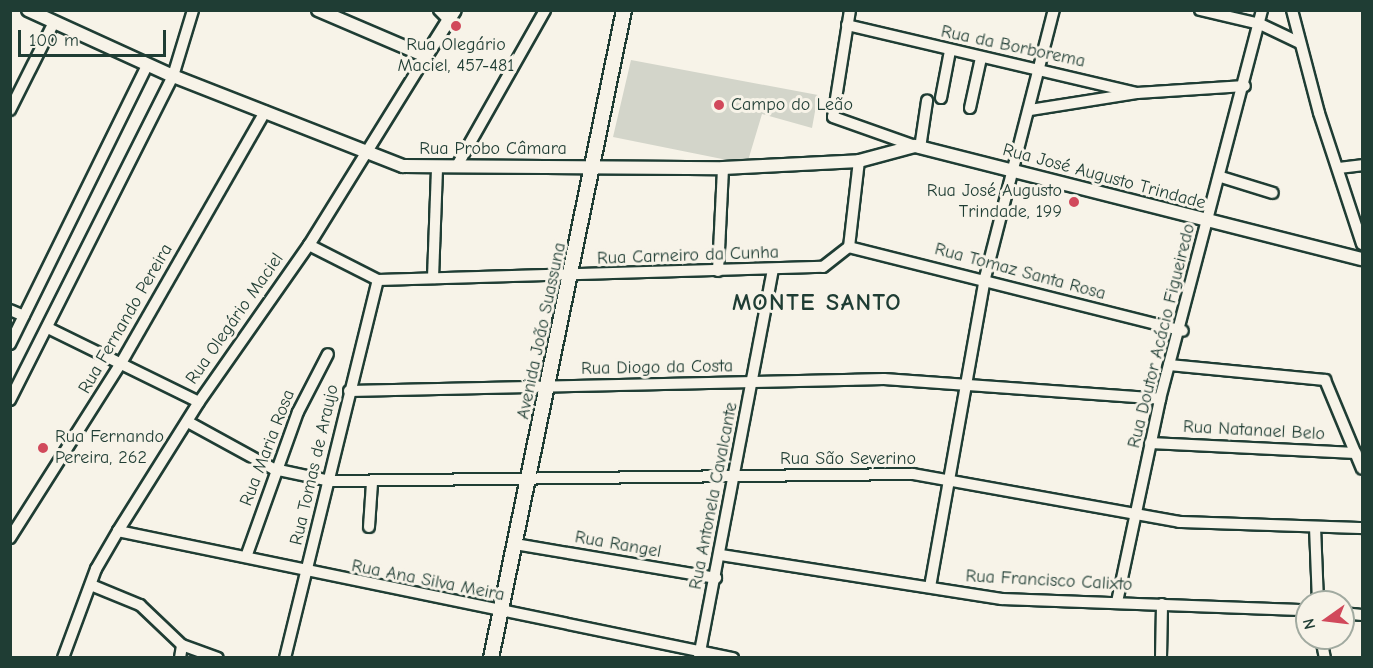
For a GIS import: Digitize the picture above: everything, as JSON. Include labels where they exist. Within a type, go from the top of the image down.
[{"type":"main road","name":"Avenida João Suassuna","points":[[491,657],[547,388],[573,276],[624,10]]},
{"type":"street","name":"Rua Probo Câmara","points":[[28,10],[172,76],[363,153],[403,166],[437,168],[458,164],[595,168],[723,168],[859,161],[917,147]]},
{"type":"street","points":[[10,400],[172,76],[193,10]]},
{"type":"street","points":[[318,10],[426,56]]},
{"type":"street","points":[[458,164],[545,10]]},
{"type":"street","points":[[847,25],[850,10]]},
{"type":"street","points":[[930,587],[985,278],[1054,10]]},
{"type":"street","points":[[1200,10],[1260,24],[1300,43]]},
{"type":"street","name":"Rua Doutor Acácio Figueiredo","points":[[1118,602],[1160,399],[1169,365],[1183,331],[1262,10]]},
{"type":"street","points":[[1292,10],[1362,244]]},
{"type":"street","name":"Rua Olegário Maciel","points":[[63,657],[91,585],[118,531],[199,402],[309,245],[363,153],[426,56],[445,13]]},
{"type":"street","points":[[10,110],[54,22]]},
{"type":"street","name":"Rua da Borborema","points":[[847,25],[1137,93]]},
{"type":"street","name":"Rua José Augusto Trindade","points":[[847,25],[832,111],[839,123],[917,147],[1362,259]]},
{"type":"street","points":[[941,98],[950,51]]},
{"type":"street","points":[[970,108],[981,58]]},
{"type":"street","points":[[10,344],[147,65]]},
{"type":"street","points":[[1030,110],[1137,93],[1245,86]]},
{"type":"street","points":[[917,147],[927,101]]},
{"type":"street","name":"Rua Fernando Pereira","points":[[11,537],[120,365],[265,112]]},
{"type":"street","points":[[849,247],[859,161]]},
{"type":"street","points":[[1339,168],[1362,165]]},
{"type":"street","points":[[433,278],[437,168]]},
{"type":"street","points":[[718,271],[723,168]]},
{"type":"street","points":[[1221,177],[1273,193]]},
{"type":"street","name":"Rua Carneiro da Cunha","points":[[309,245],[378,280],[824,267],[849,247]]},
{"type":"street","name":"Rua Tomaz Santa Rosa","points":[[849,247],[985,278],[1183,331]]},
{"type":"street","name":"Rua Antonela Cavalcante","points":[[699,654],[721,555],[773,270]]},
{"type":"street","name":"Rua Tomas de Araujo","points":[[285,657],[378,280]]},
{"type":"street","points":[[10,310],[24,316]]},
{"type":"street","points":[[48,328],[199,402]]},
{"type":"street","name":"Rua Maria Rosa","points":[[246,557],[274,469],[328,354]]},
{"type":"street","points":[[1169,365],[1329,382],[1362,469]]},
{"type":"street","name":"Rua Diogo da Costa","points":[[349,391],[884,379],[1160,399]]},
{"type":"street","name":"Rua São Severino","points":[[188,422],[274,469],[330,481],[372,483],[734,475],[913,474],[950,483],[1136,516],[1220,525],[1362,528]]},
{"type":"street","name":"Rua Natanael Belo","points":[[1150,443],[1356,453]]},
{"type":"street","points":[[369,527],[372,483]]},
{"type":"street","points":[[1315,527],[1318,590]]},
{"type":"street","name":"Rua Ana Silva Meira","points":[[118,531],[246,557],[306,573],[699,654],[733,657]]},
{"type":"street","name":"Rua Rangel","points":[[515,544],[716,578]]},
{"type":"street","name":"Rua Francisco Calixto","points":[[721,555],[1002,599],[1295,610]]},
{"type":"street","points":[[91,585],[140,605],[182,645],[218,657]]},
{"type":"street","points":[[1161,657],[1162,604]]},
{"type":"street","points":[[180,657],[182,645]]},
{"type":"shaded area","name":"Campo do Leão","points":[[631,60],[818,95],[812,128],[762,114],[747,164],[613,137]]},
{"type":"place","name":"Rua Olegário Maciel, 457-481","points":[[456,26]]},
{"type":"place","name":"Campo do Leão","points":[[719,105]]},
{"type":"place","name":"Rua José Augusto Trindade, 199","points":[[1074,202]]},
{"type":"place","name":"Rua Fernando Pereira, 262","points":[[43,448]]},
{"type":"district","name":"MONTE SANTO","points":[[817,303]]}]
